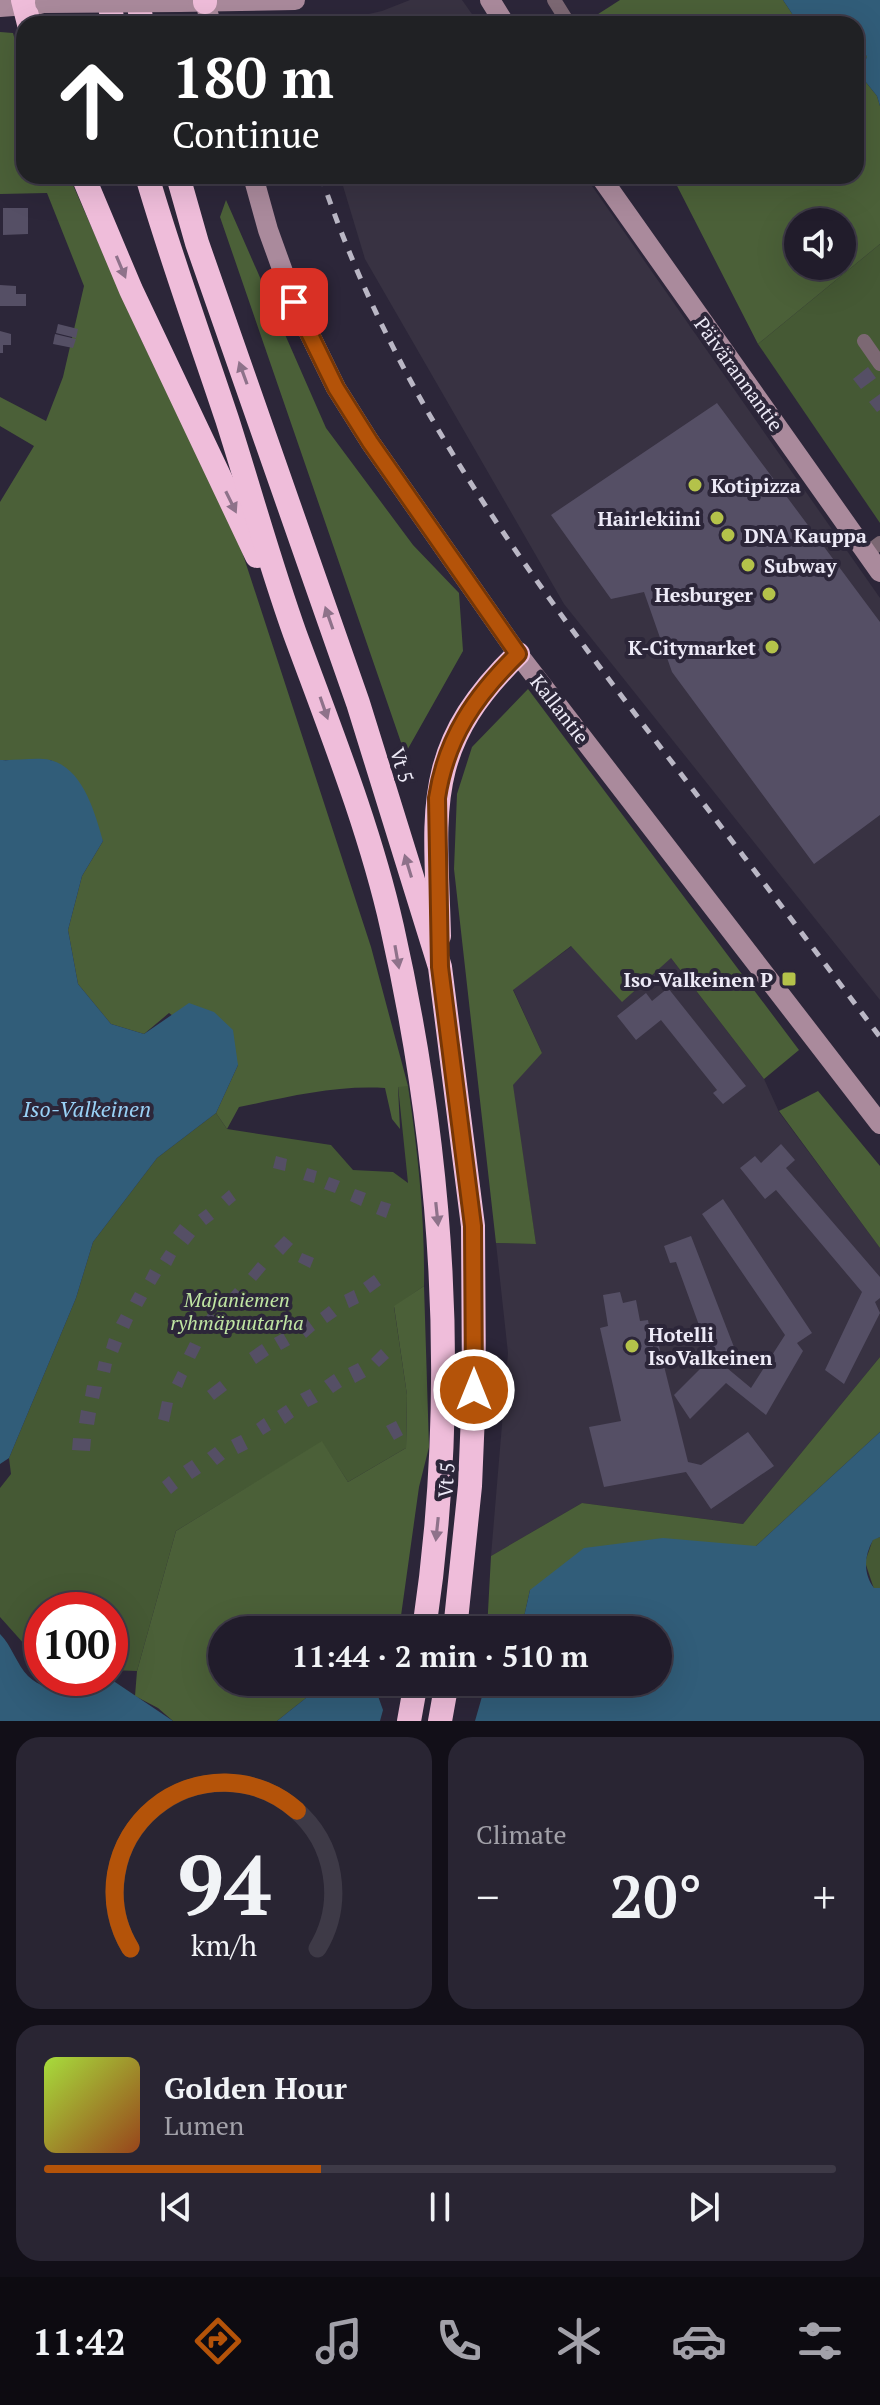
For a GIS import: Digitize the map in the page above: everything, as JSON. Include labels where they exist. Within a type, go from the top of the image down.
[{"type":"highway","points":[[86,184],[131,290],[296,635]]},
{"type":"highway","name":"Vt 5","points":[[150,184],[296,635],[341,758],[392,925],[427,1107],[439,1226],[444,1390],[442,1485],[426,1616]]},
{"type":"highway","name":"Vt 5","points":[[180,184],[197,243],[358,703],[440,967],[473,1226],[472,1431],[456,1616]]},
{"type":"highway","points":[[440,967],[436,827],[441,771],[449,747],[472,704],[518,654]]},
{"type":"highway","points":[[409,1721],[413,1696]]},
{"type":"highway","points":[[440,1721],[444,1696]]},
{"type":"main road","points":[[24,8],[179,2],[207,9],[295,0]]},
{"type":"main road","name":"Kallantie","points":[[255,184],[294,302],[336,388],[518,654],[880,1124]]},
{"type":"main road","name":"Päivärannantie","points":[[606,184],[873,548],[880,572]]},
{"type":"street","points":[[864,341],[880,364]]},
{"type":"shaded area","points":[[410,0],[462,0],[473,16],[360,16]]},
{"type":"shaded area","points":[[342,184],[591,184],[880,598],[880,1000],[564,604],[365,259]]},
{"type":"shaded area","points":[[572,946],[671,958],[764,1079],[779,1112],[880,1248],[880,1357],[743,1524],[582,1503],[491,1556],[508,1353],[496,1243],[536,1244],[512,1085],[542,1053],[513,989]]},
{"type":"green space","points":[[620,0],[783,0],[794,16],[595,16]]},
{"type":"green space","points":[[0,32],[13,33],[16,44],[16,184],[73,184],[140,337],[233,524],[371,947],[408,1086],[398,1087],[400,1129],[392,1119],[385,1088],[348,1088],[239,1107],[227,1129],[216,1113],[238,1065],[169,1013],[144,1034],[111,1024],[78,984],[68,930],[82,876],[103,841],[51,760],[0,760],[0,502],[34,446],[0,426],[0,397],[46,421],[63,377],[84,286],[47,193],[0,194]]},
{"type":"green space","points":[[864,80],[877,96],[880,106],[880,244],[856,264],[856,208],[784,208],[784,280],[836,280],[758,344],[676,184],[864,184]]},
{"type":"green space","points":[[226,200],[326,428],[413,545],[459,593],[463,651],[405,754],[220,217]]},
{"type":"green space","points":[[880,244],[880,523],[758,344],[836,280],[856,280],[856,264]]},
{"type":"green space","points":[[528,689],[799,1050],[764,1079],[671,958],[622,1002],[571,946],[513,990],[542,1053],[513,1085],[536,1244],[496,1243],[454,869],[457,794],[472,747]]},
{"type":"green space","name":"Majaniemen ryhmäpuutarha","points":[[398,1086],[408,1086],[420,1186],[424,1261],[424,1286],[394,1307],[407,1395],[406,1448],[348,1482],[322,1442],[176,1531],[137,1671],[128,1671],[128,1592],[24,1592],[24,1644],[0,1617],[0,1488],[11,1474],[9,1458],[76,1298],[93,1242],[157,1158],[216,1113],[227,1129],[331,1145],[353,1170],[393,1172],[408,1183]]},
{"type":"green space","points":[[818,1091],[880,1166],[880,1248],[779,1111]]},
{"type":"green space","points":[[424,1286],[429,1447],[419,1487],[401,1616],[208,1616],[208,1696],[308,1696],[277,1721],[173,1721],[158,1708],[135,1696],[137,1671],[176,1531],[322,1441],[348,1482],[406,1448],[407,1395],[394,1306]]},
{"type":"green space","points":[[880,1357],[880,1432],[756,1546],[726,1546],[530,1590],[524,1616],[488,1616],[491,1556],[582,1503],[743,1524]]},
{"type":"green space","points":[[880,1537],[880,1588],[874,1589],[865,1562],[873,1539]]},
{"type":"water","points":[[783,0],[880,0],[880,106],[877,96],[864,80],[867,56],[864,55],[864,16],[794,16]]},
{"type":"water","name":"Iso-Valkeinen","points":[[44,759],[61,765],[79,782],[96,818],[103,841],[82,876],[68,930],[78,984],[111,1024],[144,1034],[189,1003],[214,1012],[233,1030],[238,1065],[216,1113],[157,1158],[93,1242],[76,1298],[9,1458],[0,1464],[0,760]]},
{"type":"water","points":[[880,1432],[880,1537],[873,1540],[866,1564],[870,1582],[874,1588],[880,1588],[880,1721],[475,1721],[482,1696],[672,1696],[672,1616],[524,1616],[530,1590],[584,1548],[663,1538],[756,1546]]},
{"type":"water","points":[[0,1634],[24,1672],[24,1696],[128,1696],[128,1691],[173,1721],[0,1721]]},
{"type":"water","points":[[308,1696],[378,1696],[383,1710],[380,1721],[277,1721]]},
{"type":"building","points":[[3,208],[28,208],[28,234],[3,235]]},
{"type":"building","points":[[0,285],[16,286],[16,294],[26,294],[26,306],[0,306]]},
{"type":"building","points":[[58,324],[78,329],[76,338],[56,333]]},
{"type":"building","points":[[0,331],[11,334],[11,345],[3,345],[3,353],[0,353]]},
{"type":"building","points":[[55,334],[76,339],[73,348],[53,344]]},
{"type":"building","points":[[868,367],[876,378],[861,389],[853,379]]},
{"type":"building","points":[[880,394],[880,410],[877,412],[869,402]]},
{"type":"building","name":"K-Citymarket","points":[[717,403],[880,622],[880,815],[814,864],[672,672],[644,592],[611,599],[551,515]]},
{"type":"building","points":[[668,988],[746,1086],[723,1104],[713,1093],[717,1090],[661,1020],[636,1040],[617,1016],[646,993],[652,1001]]},
{"type":"building","points":[[781,1144],[795,1160],[786,1168],[880,1277],[880,1298],[875,1302],[880,1313],[844,1384],[825,1370],[862,1292],[776,1190],[765,1199],[740,1168],[755,1156],[761,1163]]},
{"type":"building","points":[[276,1156],[287,1159],[285,1171],[273,1168]]},
{"type":"building","points":[[307,1168],[317,1171],[314,1183],[303,1180]]},
{"type":"building","points":[[329,1177],[340,1181],[335,1193],[324,1189]]},
{"type":"building","points":[[355,1189],[366,1193],[361,1206],[350,1201]]},
{"type":"building","points":[[229,1190],[236,1200],[229,1206],[221,1197]]},
{"type":"building","points":[[723,1199],[812,1333],[797,1343],[803,1351],[766,1415],[726,1383],[690,1419],[674,1395],[711,1358],[676,1262],[670,1263],[664,1246],[691,1236],[739,1360],[727,1368],[751,1388],[785,1335],[702,1214]]},
{"type":"building","points":[[381,1201],[391,1204],[386,1218],[376,1214]]},
{"type":"building","points":[[206,1209],[214,1219],[206,1225],[198,1215]]},
{"type":"building","points":[[180,1224],[195,1236],[188,1245],[173,1233]]},
{"type":"building","points":[[284,1236],[293,1244],[283,1255],[274,1246]]},
{"type":"building","points":[[166,1250],[176,1256],[171,1266],[160,1259]]},
{"type":"building","points":[[302,1253],[314,1258],[310,1268],[298,1262]]},
{"type":"building","points":[[258,1262],[266,1269],[256,1281],[248,1274]]},
{"type":"building","points":[[150,1269],[161,1275],[155,1285],[145,1279]]},
{"type":"building","points":[[374,1275],[381,1285],[370,1293],[363,1283]]},
{"type":"building","points":[[235,1288],[244,1296],[235,1306],[226,1298]]},
{"type":"building","points":[[354,1290],[359,1303],[349,1308],[344,1295]]},
{"type":"building","points":[[135,1292],[147,1298],[142,1307],[130,1301]]},
{"type":"building","points":[[620,1292],[623,1303],[636,1300],[640,1321],[648,1320],[653,1347],[659,1346],[688,1462],[701,1465],[748,1432],[774,1466],[711,1509],[686,1472],[604,1487],[589,1427],[621,1421],[600,1328],[608,1326],[603,1295]]},
{"type":"building","points":[[329,1306],[337,1316],[327,1323],[320,1313]]},
{"type":"building","points":[[209,1312],[218,1318],[211,1329],[202,1323]]},
{"type":"building","points":[[121,1314],[133,1320],[129,1329],[116,1323]]},
{"type":"building","points":[[307,1319],[315,1330],[306,1338],[297,1326]]},
{"type":"building","points":[[283,1333],[290,1345],[281,1350],[274,1338]]},
{"type":"building","points":[[109,1338],[122,1343],[118,1353],[106,1348]]},
{"type":"building","points":[[190,1342],[201,1347],[195,1359],[184,1354]]},
{"type":"building","points":[[262,1344],[269,1355],[256,1364],[249,1353]]},
{"type":"building","points":[[381,1349],[389,1358],[379,1367],[371,1359]]},
{"type":"building","points":[[99,1361],[112,1364],[110,1373],[97,1370]]},
{"type":"building","points":[[358,1363],[366,1377],[355,1383],[348,1368]]},
{"type":"building","points":[[178,1371],[187,1376],[182,1388],[172,1383]]},
{"type":"building","points":[[334,1374],[342,1387],[333,1393],[324,1381]]},
{"type":"building","points":[[220,1381],[227,1390],[214,1400],[207,1391]]},
{"type":"building","points":[[87,1385],[102,1387],[99,1399],[85,1396]]},
{"type":"building","points":[[310,1389],[318,1402],[308,1407],[300,1394]]},
{"type":"building","points":[[162,1401],[173,1403],[169,1422],[158,1419]]},
{"type":"building","points":[[286,1405],[294,1417],[285,1424],[277,1411]]},
{"type":"building","points":[[81,1410],[96,1413],[94,1425],[79,1423]]},
{"type":"building","points":[[264,1418],[271,1430],[263,1435],[256,1424]]},
{"type":"building","points":[[396,1421],[403,1435],[394,1440],[386,1426]]},
{"type":"building","points":[[241,1435],[248,1449],[238,1454],[231,1440]]},
{"type":"building","points":[[73,1438],[91,1439],[90,1451],[72,1450]]},
{"type":"building","points":[[215,1447],[225,1459],[217,1465],[207,1453]]},
{"type":"building","points":[[192,1460],[201,1473],[192,1479],[183,1466]]},
{"type":"building","points":[[169,1476],[178,1488],[171,1494],[162,1482]]},
{"type":"railway","points":[[324,184],[383,327],[420,397],[503,532],[596,662],[880,1037]]},
{"type":"place","name":"Kotipizza","points":[[695,485]]},
{"type":"place","name":"Hairlekiini","points":[[717,518]]},
{"type":"place","name":"DNA Kauppa","points":[[728,535]]},
{"type":"place","name":"Subway","points":[[748,565]]},
{"type":"place","name":"Hesburger","points":[[769,594]]},
{"type":"place","name":"K-Citymarket","points":[[772,647]]},
{"type":"place","name":"Iso-Valkeinen P","points":[[789,979]]},
{"type":"place","name":"Hotelli IsoValkeinen","points":[[632,1346]]},
{"type":"route","points":[[294,302],[336,388],[370,442],[518,654],[472,704],[449,747],[437,798],[440,967],[473,1226],[474,1390]]}]
